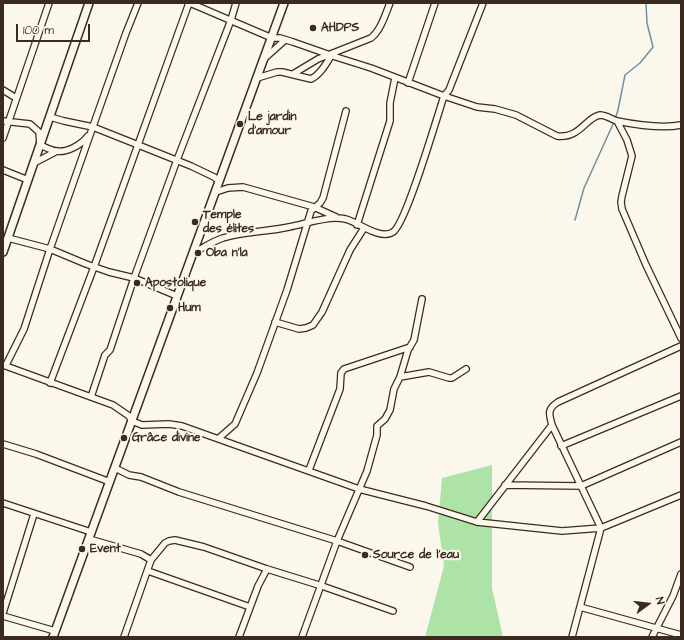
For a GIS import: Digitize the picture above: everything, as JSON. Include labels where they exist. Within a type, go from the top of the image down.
[{"type":"street","points":[[3,138],[5,122],[16,98],[49,3]]},
{"type":"street","points":[[3,252],[89,3]]},
{"type":"street","points":[[138,3],[50,249],[24,329],[4,365],[113,405],[129,416],[132,421],[148,426],[169,424],[182,426],[359,489],[426,506],[477,522],[562,531],[601,528],[681,495]]},
{"type":"street","points":[[50,383],[190,3],[272,38],[285,40],[371,68],[408,83],[477,107],[495,109],[516,116],[546,131],[564,137],[582,128],[595,117],[601,115],[617,121],[632,124],[681,126]]},
{"type":"street","points":[[90,397],[105,355],[110,350],[134,278],[177,160],[231,20],[236,3]]},
{"type":"street","points":[[3,616],[54,634],[284,3]]},
{"type":"street","points":[[292,74],[318,59],[374,36],[390,3]]},
{"type":"street","points":[[408,83],[434,3]]},
{"type":"street","points":[[193,253],[222,238],[241,233],[286,228],[337,218],[349,220],[376,233],[389,234],[394,232],[398,228],[406,212],[444,96],[449,90],[483,3]]},
{"type":"street","points":[[264,58],[285,40]]},
{"type":"street","points":[[257,78],[276,72],[311,79],[315,77],[330,55]]},
{"type":"street","points":[[357,225],[390,121],[390,103],[395,78]]},
{"type":"street","points":[[3,90],[16,98]]},
{"type":"street","points":[[219,438],[235,424],[257,373],[287,290],[306,224],[311,211],[324,198],[346,111]]},
{"type":"street","points":[[50,117],[138,145],[177,160],[206,173],[219,181]]},
{"type":"street","points":[[617,121],[627,140],[632,156],[622,196],[622,209],[646,265],[681,338]]},
{"type":"street","points":[[5,122],[21,122],[33,126],[38,132],[40,145]]},
{"type":"street","points":[[34,163],[57,151],[68,150],[84,142],[92,130]]},
{"type":"street","points":[[40,145],[57,151]]},
{"type":"street","points":[[3,170],[28,180]]},
{"type":"street","points":[[216,192],[228,188],[243,187],[314,207],[337,218]]},
{"type":"street","points":[[275,322],[299,329],[313,325],[322,312],[350,250],[364,228]]},
{"type":"street","points":[[8,238],[50,249],[94,267],[134,278],[177,296]]},
{"type":"street","points":[[302,637],[322,586],[337,541],[367,471],[377,435],[377,426],[387,417],[390,410],[394,389],[414,340],[422,299]]},
{"type":"street","points":[[572,637],[601,528],[552,425],[549,414],[550,408],[558,402],[681,346]]},
{"type":"street","points":[[309,470],[340,389],[344,369],[410,347]]},
{"type":"street","points":[[400,377],[424,372],[452,378],[466,369]]},
{"type":"street","points":[[54,372],[59,386]]},
{"type":"street","points":[[561,446],[681,396]]},
{"type":"street","points":[[477,522],[552,425]]},
{"type":"street","points":[[505,485],[582,486],[681,442]]},
{"type":"street","points":[[3,444],[36,454],[110,482]]},
{"type":"street","points":[[115,468],[129,475],[141,477],[179,492],[337,541],[410,567]]},
{"type":"street","points":[[3,503],[141,554],[151,560]]},
{"type":"street","points":[[3,613],[34,514]]},
{"type":"street","points":[[124,637],[151,560],[169,540],[204,547],[393,611]]},
{"type":"street","points":[[239,637],[258,586],[267,569]]},
{"type":"street","points":[[148,571],[250,607]]},
{"type":"street","points":[[652,637],[673,596],[681,574]]},
{"type":"street","points":[[580,607],[681,635]]},
{"type":"green space","points":[[492,465],[492,588],[503,637],[425,637],[444,566],[438,523],[442,478]]},
{"type":"waterway","points":[[615,119],[625,75],[640,63],[653,47],[647,23],[646,3]]},
{"type":"waterway","points":[[575,220],[584,188],[614,122]]},
{"type":"place","name":"AHDPS","points":[[313,28]]},
{"type":"place","name":"Le jardin d'amour","points":[[240,124]]},
{"type":"place","name":"Temple des élites","points":[[195,222]]},
{"type":"place","name":"Oba n'la","points":[[198,253]]},
{"type":"place","name":"Apostolique","points":[[137,283]]},
{"type":"place","name":"Hum","points":[[170,308]]},
{"type":"place","name":"Grâce divine","points":[[124,438]]},
{"type":"place","name":"Event","points":[[82,549]]},
{"type":"place","name":"Source de l'eau","points":[[365,555]]}]
